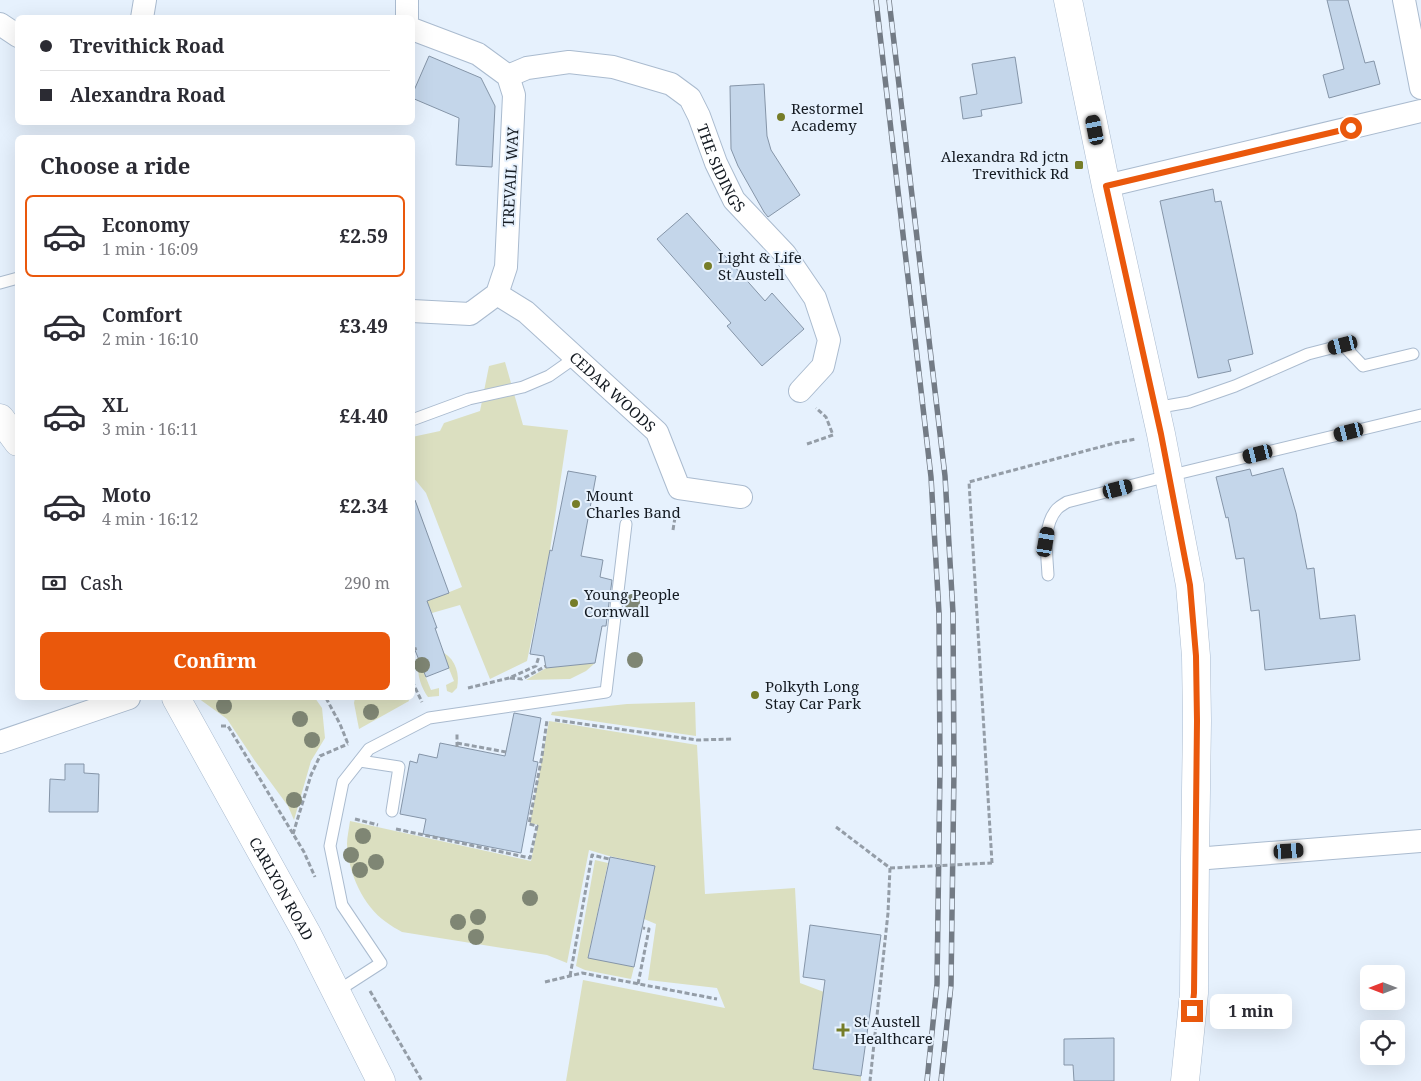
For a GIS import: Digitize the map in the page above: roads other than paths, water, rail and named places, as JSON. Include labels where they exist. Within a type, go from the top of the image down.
[{"type":"street","points":[[142,15],[145,0]]},
{"type":"street","points":[[407,0],[408,15]]},
{"type":"street","points":[[1068,0],[1106,186],[1161,434],[1190,585],[1196,656],[1197,721],[1194,993],[1185,1081]]},
{"type":"street","points":[[1404,0],[1421,88]]},
{"type":"street","points":[[0,24],[15,34]]},
{"type":"street","points":[[415,30],[478,54],[508,76]]},
{"type":"street","name":"THE SIDINGS","points":[[508,76],[526,68],[570,62],[613,67],[671,84],[690,98],[699,116],[716,163],[734,200],[785,254],[815,298],[829,340],[823,366],[800,391]]},
{"type":"street","name":"TREVAIL WAY","points":[[497,294],[506,267],[514,95],[508,76]]},
{"type":"street","points":[[1106,186],[1421,111]]},
{"type":"street","points":[[415,311],[470,314],[497,294]]},
{"type":"street","name":"CEDAR WOODS","points":[[497,294],[526,312],[657,432],[679,488],[741,497]]},
{"type":"street","points":[[0,418],[15,438]]},
{"type":"street","points":[[0,742],[123,700]]},
{"type":"street","name":"CARLYON ROAD","points":[[177,700],[307,934],[381,1081]]},
{"type":"street","points":[[1195,859],[1421,841]]},
{"type":"lane","points":[[0,283],[15,279]]},
{"type":"lane","points":[[1155,408],[1188,402],[1235,386],[1308,354],[1343,345],[1363,366],[1413,354]]},
{"type":"lane","points":[[415,419],[469,399],[523,387],[549,376],[576,357]]},
{"type":"lane","points":[[1048,575],[1046,542],[1050,521],[1058,508],[1067,502],[1421,415]]},
{"type":"lane","points":[[336,992],[381,963],[342,905],[330,846],[343,782],[369,749],[430,718],[606,692],[626,524]]},
{"type":"lane","points":[[358,763],[399,767],[392,811]]},
{"type":"railway","points":[[876,0],[931,477],[939,613],[940,766],[937,984],[927,1081]]},
{"type":"railway","points":[[889,0],[945,476],[953,613],[954,770],[951,985],[941,1081]]},
{"type":"place","name":"Restormel Academy","points":[[781,117]]},
{"type":"place","name":"Alexandra Rd jctn Trevithick Rd","points":[[1079,165]]},
{"type":"place","name":"Light & Life St Austell","points":[[708,266]]},
{"type":"place","name":"Mount Charles Band","points":[[576,504]]},
{"type":"place","name":"Young People Cornwall","points":[[574,603]]},
{"type":"place","name":"Polkyth Long Stay Car Park","points":[[755,695]]},
{"type":"place","name":"St Austell Healthcare","points":[[843,1030]]}]
